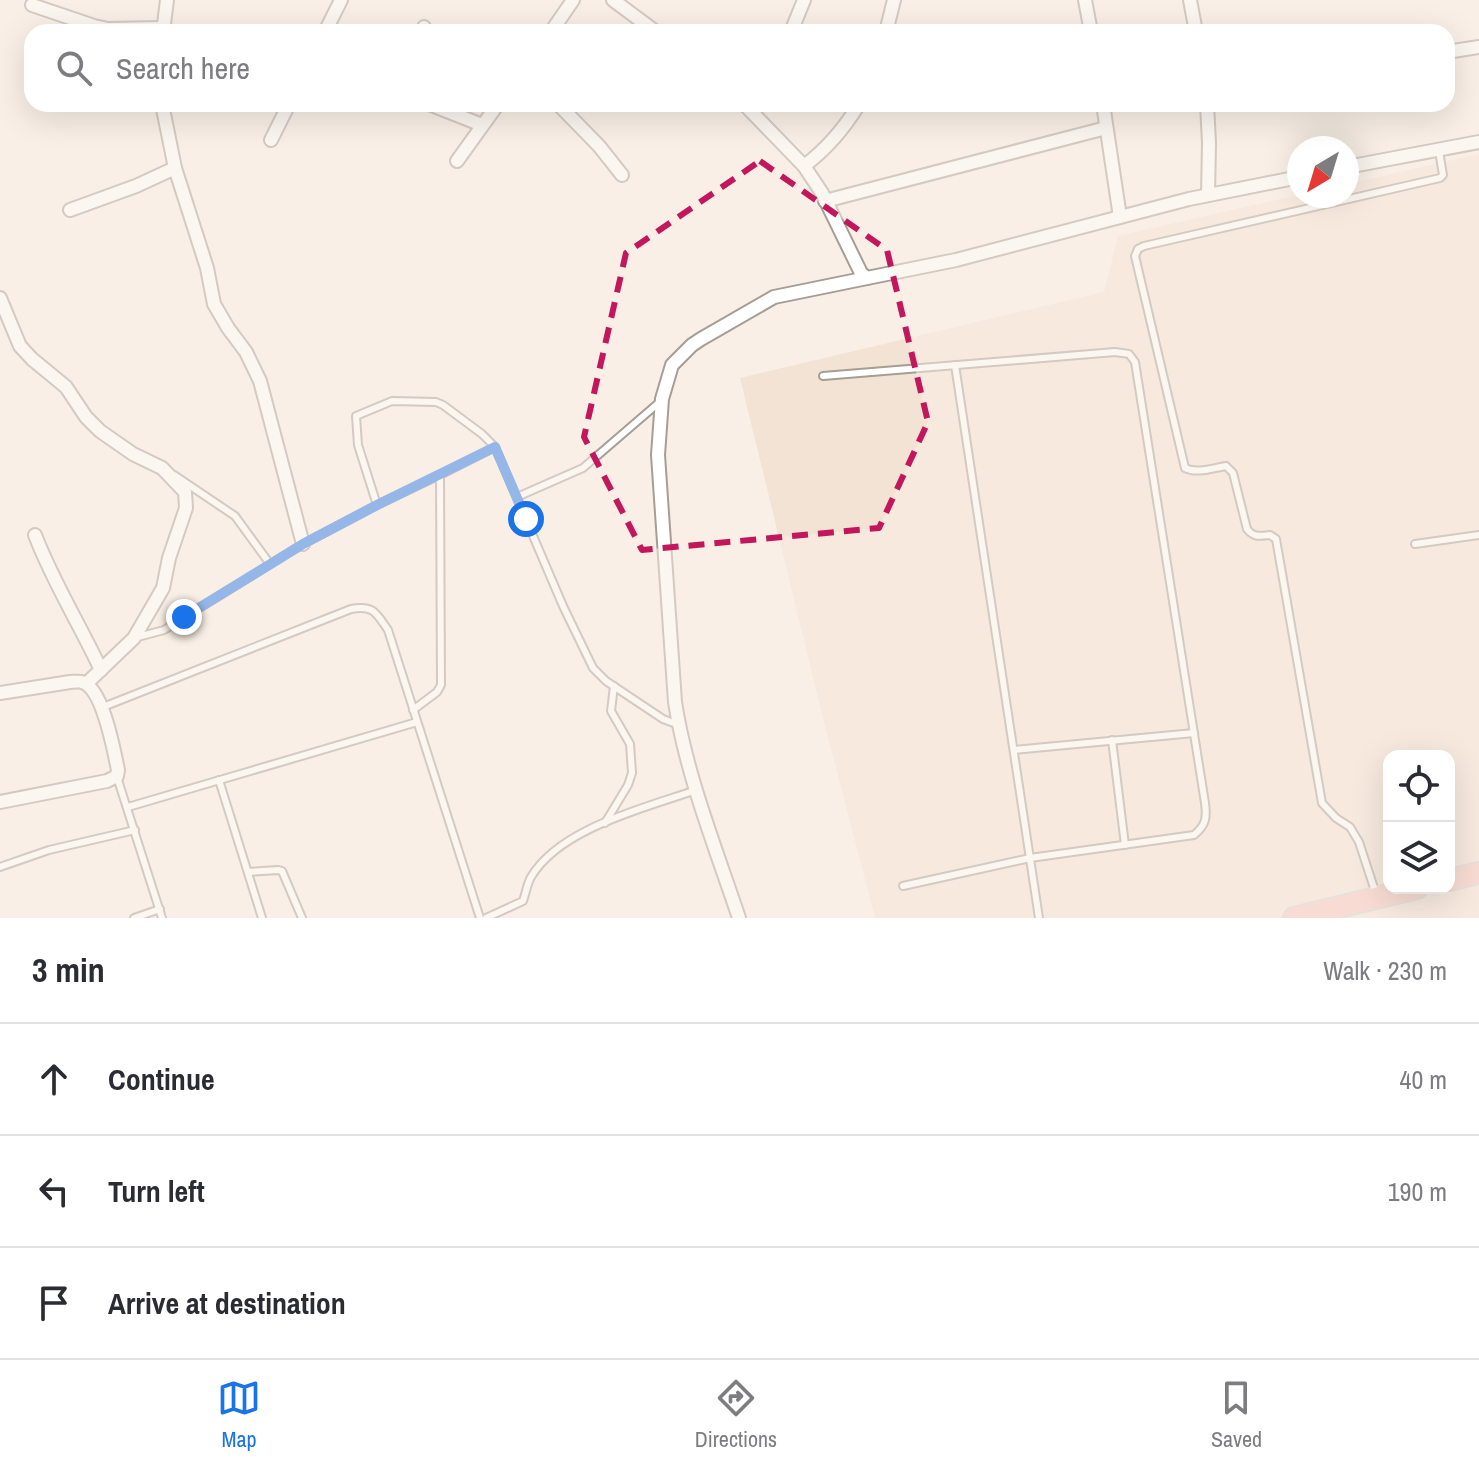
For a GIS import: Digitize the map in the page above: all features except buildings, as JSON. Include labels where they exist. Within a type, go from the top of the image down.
[{"type":"main road","points":[[1455,879],[1479,873]]},
{"type":"main road","points":[[1294,918],[1393,894]]},
{"type":"street","points":[[164,24],[167,0]]},
{"type":"street","points":[[329,24],[341,0]]},
{"type":"street","points":[[556,24],[573,0]]},
{"type":"street","points":[[794,24],[804,0]]},
{"type":"street","points":[[888,24],[894,0]]},
{"type":"street","points":[[1085,0],[1090,24]]},
{"type":"street","points":[[1190,0],[1194,24]]},
{"type":"street","points":[[620,2],[646,24]]},
{"type":"street","points":[[32,5],[88,24]]},
{"type":"street","points":[[1455,51],[1479,47]]},
{"type":"street","points":[[164,112],[175,168],[207,268],[214,304],[246,352],[260,381],[303,544]]},
{"type":"street","points":[[271,140],[285,112]]},
{"type":"street","points":[[449,112],[482,125]]},
{"type":"street","points":[[457,161],[492,112]]},
{"type":"street","points":[[566,112],[622,175]]},
{"type":"street","points":[[754,112],[804,166],[861,273],[867,278]]},
{"type":"street","points":[[804,166],[828,147],[855,112]]},
{"type":"street","points":[[1104,112],[1120,217]]},
{"type":"street","points":[[1207,112],[1208,195]]},
{"type":"street","points":[[825,201],[1106,128]]},
{"type":"street","points":[[1359,165],[1479,142]]},
{"type":"street","points":[[70,210],[175,168]]},
{"type":"street","points":[[739,918],[697,789],[675,702],[658,465],[662,399],[672,365],[701,339],[774,297],[956,260],[1208,195],[1287,179]]},
{"type":"street","points":[[0,299],[20,346],[66,387],[86,417],[100,431],[133,454],[162,468],[185,492],[186,508],[169,558],[163,588],[134,638],[87,683],[70,682],[0,693]]},
{"type":"street","points":[[35,535],[101,670]]},
{"type":"street","points":[[0,802],[107,781],[117,776],[103,707],[87,683]]},
{"type":"lane","points":[[1377,898],[1359,842],[1350,827],[1322,803],[1276,539],[1270,535],[1257,536],[1249,531],[1231,469],[1226,466],[1196,471],[1185,468],[1135,256],[1138,249],[1144,246],[1440,178],[1443,175],[1439,150]]},
{"type":"lane","points":[[823,376],[1115,352],[1129,354],[1135,362],[1194,733],[1207,817],[1203,828],[1194,835],[1030,858],[903,886]]},
{"type":"lane","points":[[955,365],[1039,918]]},
{"type":"lane","points":[[517,497],[593,462],[662,399]]},
{"type":"lane","points":[[377,505],[358,445],[356,416],[392,401],[436,402],[443,405],[495,447],[588,659],[600,675],[614,686],[663,719],[679,725]]},
{"type":"lane","points":[[134,638],[164,630],[303,544],[495,447]]},
{"type":"lane","points":[[162,468],[235,516],[270,564]]},
{"type":"lane","points":[[413,710],[437,692],[441,685],[440,475]]},
{"type":"lane","points":[[1415,544],[1479,535]]},
{"type":"lane","points":[[103,707],[351,609],[364,607],[375,612],[388,630],[483,918],[523,901],[530,880],[547,858],[585,831],[697,789]]},
{"type":"lane","points":[[605,823],[632,773],[630,744],[611,711],[614,686]]},
{"type":"lane","points":[[128,807],[417,722]]},
{"type":"lane","points":[[1014,750],[1194,733]]},
{"type":"lane","points":[[1112,740],[1125,845]]},
{"type":"lane","points":[[117,776],[162,918]]},
{"type":"lane","points":[[219,780],[262,918]]},
{"type":"lane","points":[[0,867],[49,850],[135,830]]},
{"type":"lane","points":[[248,872],[282,871],[302,918]]},
{"type":"lane","points":[[134,918],[160,909]]},
{"type":"highlighted area","points":[[760,161],[887,250],[928,422],[879,528],[642,550],[584,437],[626,253]]},
{"type":"shaded area","points":[[1479,154],[1479,918],[875,918],[740,378],[1104,292],[1118,236],[1287,198],[1287,208],[1359,208],[1359,181]]},
{"type":"route","points":[[184,617],[303,544],[495,447],[526,519]]}]
